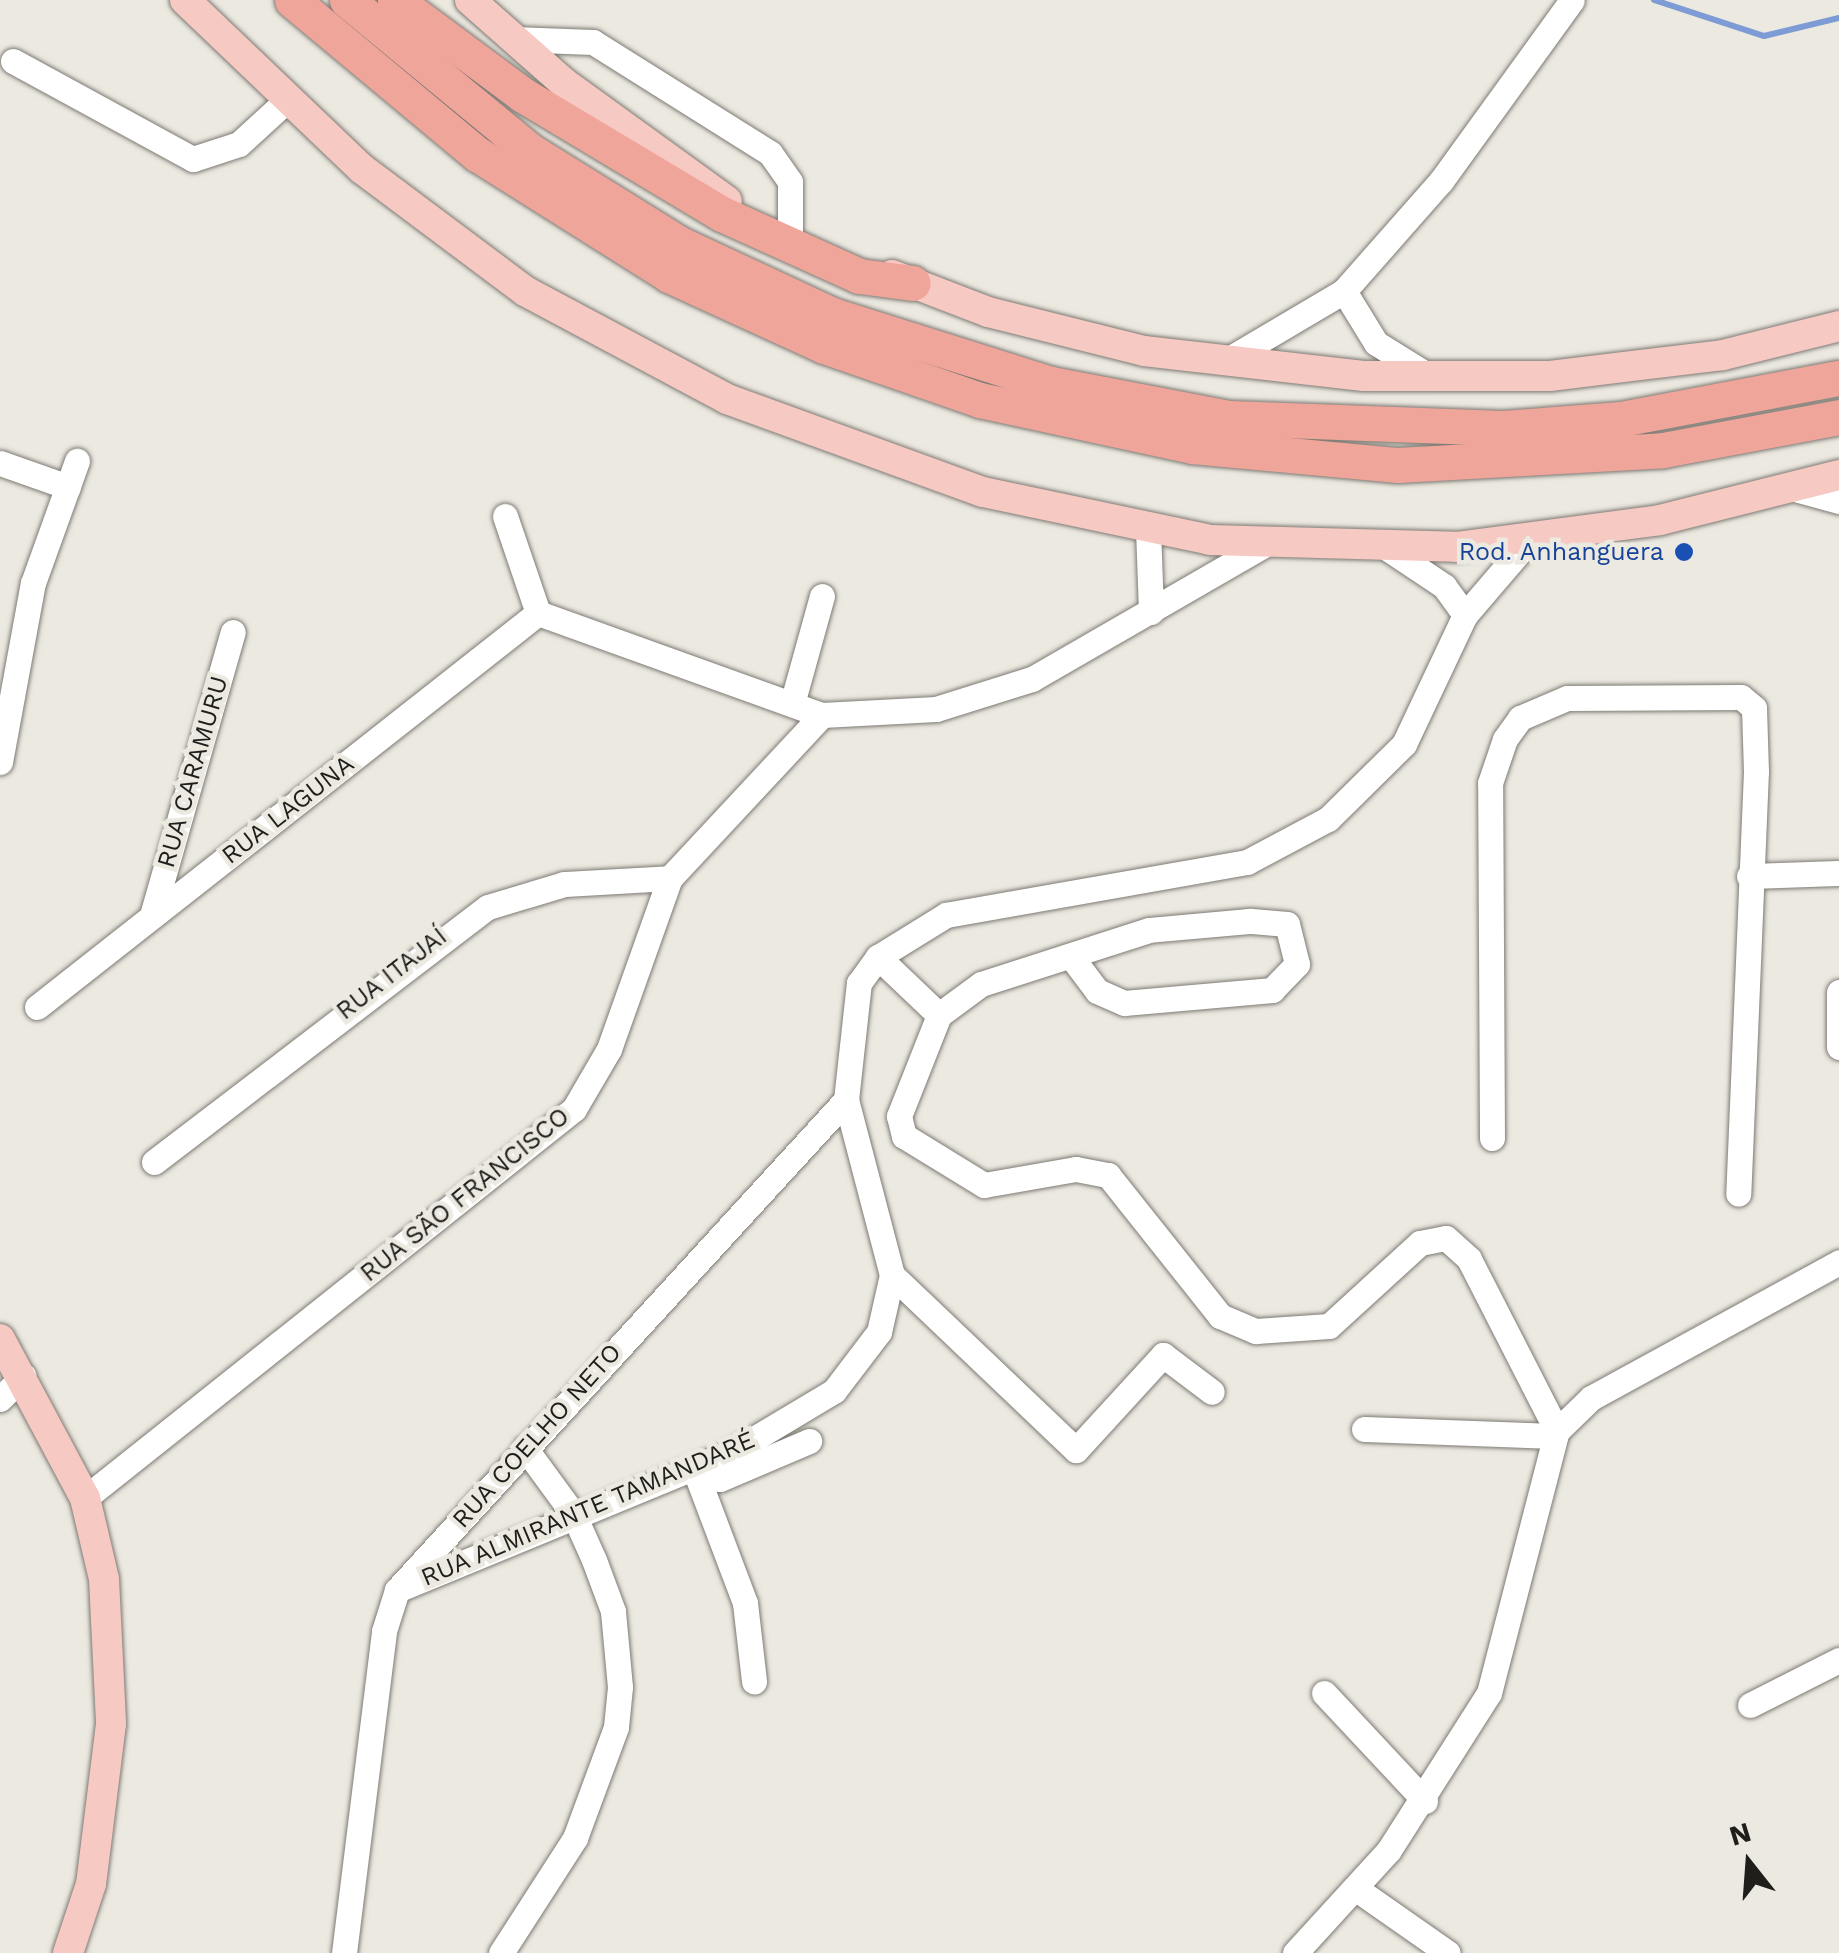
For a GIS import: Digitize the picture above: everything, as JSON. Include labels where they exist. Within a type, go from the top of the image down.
[{"type":"highway","points":[[292,0],[478,154],[670,276],[824,346],[980,400],[1192,446],[1398,465],[1663,450],[1839,417]]},
{"type":"highway","points":[[347,0],[528,150],[680,244],[832,315],[1051,384],[1230,418],[1503,428],[1654,414],[1839,378]]},
{"type":"highway","points":[[395,0],[523,96],[722,214],[858,276],[913,283]]},
{"type":"main road","points":[[185,0],[286,101],[468,254],[641,358],[873,457],[1148,529],[1266,544],[1386,548],[1531,538],[1796,489],[1839,475]]},
{"type":"main road","points":[[470,0],[513,40],[727,200],[790,233],[988,312],[1219,364],[1434,378],[1723,355],[1839,326]]},
{"type":"main road","points":[[0,1339],[85,1498],[104,1580],[110,1724],[91,1884],[68,1953]]},
{"type":"street","points":[[1219,364],[1344,290],[1441,181],[1572,0]]},
{"type":"street","points":[[513,40],[593,42],[770,153],[790,182],[790,233]]},
{"type":"street","points":[[13,61],[193,159],[238,144],[286,101]]},
{"type":"street","points":[[1344,290],[1376,344],[1434,378]]},
{"type":"street","points":[[0,762],[33,583],[77,461]]},
{"type":"street","points":[[0,463],[68,488]]},
{"type":"street","points":[[1796,489],[1839,501]]},
{"type":"street","points":[[505,516],[538,612],[822,715],[891,715],[986,696],[1152,612],[1266,544]]},
{"type":"street","points":[[1148,529],[1152,612]]},
{"type":"street","points":[[939,1015],[878,957],[946,915],[1202,873],[1287,845],[1404,744],[1465,615],[1531,538]]},
{"type":"street","points":[[1386,548],[1444,586],[1465,615]]},
{"type":"street","points":[[792,704],[822,596]]},
{"type":"street","name":"RUA LAGUNA","points":[[37,1007],[538,612]]},
{"type":"street","name":"RUA CARAMURU","points":[[153,912],[233,632]]},
{"type":"street","points":[[1492,1138],[1490,783],[1520,718],[1608,694],[1741,697],[1754,708],[1756,734],[1738,1194]]},
{"type":"street","name":"RUA SÃO FRANCISCO","points":[[85,1498],[574,1108],[609,1050],[670,878],[822,715]]},
{"type":"street","points":[[173,847],[206,874]]},
{"type":"street","points":[[1750,876],[1839,873]]},
{"type":"street","name":"RUA ITAJAÍ","points":[[154,1162],[488,907],[564,884],[670,878]]},
{"type":"street","points":[[1073,959],[1097,991],[1124,1003],[1272,990],[1297,964],[1287,924],[1276,921],[1149,930],[1073,959],[982,984],[939,1015],[898,1125],[950,1170],[984,1186],[1076,1169],[1108,1176],[1220,1316],[1256,1331],[1329,1326],[1420,1244],[1446,1238],[1468,1259],[1556,1434]]},
{"type":"street","name":"RUA ALMIRANTE TAMANDARÉ","points":[[398,1590],[694,1468],[809,1410],[850,1375],[878,1332],[892,1275],[846,1100],[859,982],[878,957]]},
{"type":"street","points":[[1839,992],[1839,1047]]},
{"type":"street","name":"RUA COELHO NETO","points":[[344,1953],[384,1631],[398,1590],[846,1100]]},
{"type":"street","points":[[1294,1953],[1356,1888],[1425,1802],[1490,1694],[1556,1434],[1591,1398],[1839,1262]]},
{"type":"street","points":[[892,1275],[1076,1450],[1163,1355],[1212,1392]]},
{"type":"street","points":[[0,1399],[23,1376]]},
{"type":"street","points":[[1364,1428],[1556,1434]]},
{"type":"street","points":[[694,1468],[720,1478],[809,1441]]},
{"type":"street","points":[[501,1953],[575,1838],[616,1727],[613,1610],[574,1515],[525,1448]]},
{"type":"street","points":[[694,1468],[746,1603],[754,1681]]},
{"type":"street","points":[[1750,1705],[1839,1660]]},
{"type":"street","points":[[1324,1693],[1425,1802]]},
{"type":"street","points":[[1356,1888],[1448,1953]]},
{"type":"waterway","points":[[1654,0],[1764,36],[1839,18]]},
{"type":"place","name":"Rod. Anhanguera","points":[[1684,552]]}]
